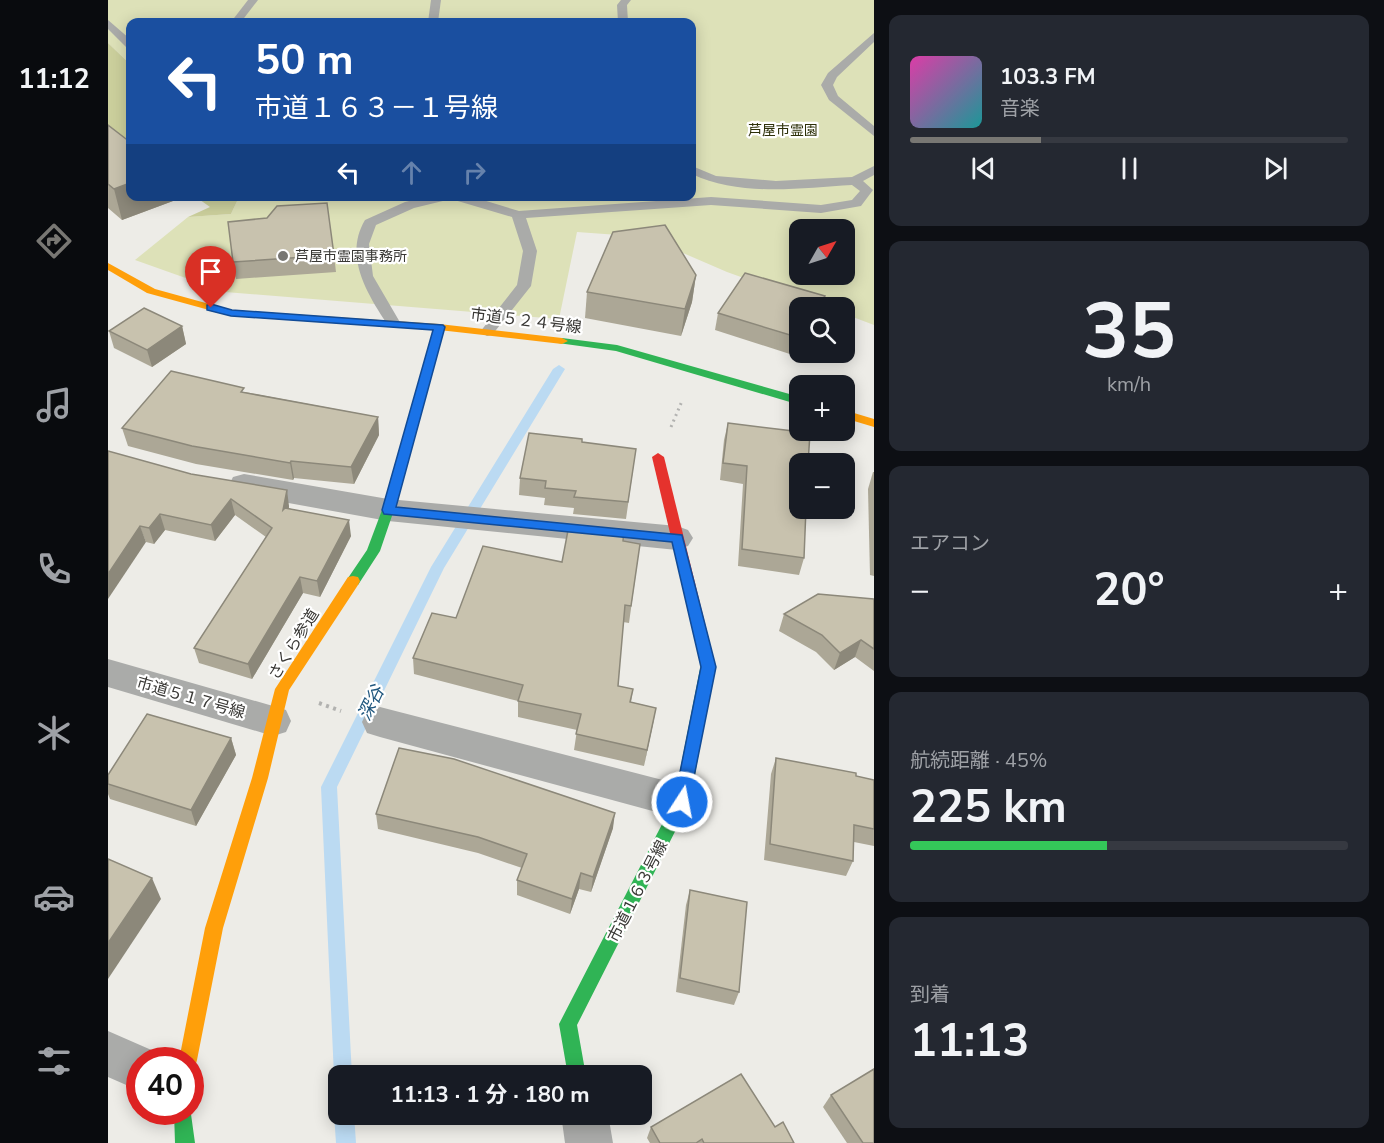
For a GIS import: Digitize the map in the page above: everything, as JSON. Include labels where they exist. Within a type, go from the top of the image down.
[{"type":"street","name":"市道５２４号線","points":[[108,266],[151,291],[231,313],[439,327],[617,348],[789,398]]},
{"type":"street","name":"さくら参道","points":[[191,1047],[214,928],[260,778],[282,689],[373,551],[388,510],[439,327]]},
{"type":"street","points":[[855,417],[874,423]]},
{"type":"street","name":"市道１６３号線","points":[[575,1065],[568,1024],[682,802],[709,667],[658,457]]},
{"type":"street","points":[[218,481],[388,510],[677,538]]},
{"type":"street","name":"市道５１７号線","points":[[108,673],[273,720]]},
{"type":"street","points":[[380,722],[682,802]]},
{"type":"street","points":[[108,1054],[126,1062]]},
{"type":"street","points":[[183,1125],[184,1143]]},
{"type":"street","points":[[586,1125],[589,1143]]},
{"type":"lane","points":[[239,18],[253,0]]},
{"type":"lane","points":[[434,18],[436,0]]},
{"type":"lane","points":[[623,18],[622,5],[626,0]]},
{"type":"lane","points":[[109,25],[126,41]]},
{"type":"lane","points":[[874,36],[832,75],[827,85],[833,98],[874,132]]},
{"type":"lane","points":[[696,172],[714,180],[776,185],[855,181],[874,170]]},
{"type":"lane","points":[[472,201],[518,215],[711,201],[821,209],[856,203],[867,190],[855,181]]},
{"type":"lane","points":[[394,324],[366,276],[362,244],[370,223],[410,205],[427,201]]},
{"type":"lane","points":[[487,332],[524,286],[530,251],[518,215]]},
{"type":"green space","name":"芦屋市霊園","points":[[108,0],[874,0],[874,325],[855,318],[855,297],[797,297],[727,272],[646,237],[577,232],[559,319],[225,292],[135,260],[188,217],[231,214],[237,201],[696,201],[696,18],[126,18],[126,60],[108,43]]},
{"type":"green space","points":[[108,43],[126,60],[126,147],[108,134]]},
{"type":"green space","points":[[202,201],[237,201],[231,214],[188,217],[210,207]]},
{"type":"building","points":[[108,125],[126,139],[126,184],[114,189],[108,184]]},
{"type":"building","name":"芦屋市霊園事務所","points":[[327,203],[334,255],[233,262],[228,222],[267,218],[277,206]]},
{"type":"building","points":[[665,225],[696,275],[685,309],[587,292],[613,232]]},
{"type":"building","points":[[745,273],[825,296],[789,297],[789,335],[718,313]]},
{"type":"building","points":[[144,308],[182,326],[147,350],[109,331]]},
{"type":"building","points":[[171,371],[244,388],[241,392],[378,417],[351,467],[291,461],[290,463],[192,446],[122,428]]},
{"type":"building","points":[[728,423],[789,430],[789,441],[809,441],[809,453],[789,453],[789,519],[806,519],[804,558],[742,549],[747,466],[723,463]]},
{"type":"building","points":[[529,433],[582,439],[582,442],[636,449],[628,502],[574,497],[576,491],[545,488],[546,481],[520,478]]},
{"type":"building","points":[[108,451],[191,474],[287,490],[283,510],[285,508],[349,520],[317,581],[300,577],[248,664],[194,648],[272,528],[231,499],[211,525],[160,514],[149,528],[140,526],[108,574]]},
{"type":"building","points":[[569,525],[624,530],[623,541],[640,544],[631,606],[625,605],[618,686],[633,689],[630,702],[656,708],[647,750],[576,734],[581,714],[518,701],[523,685],[413,658],[432,613],[456,618],[483,546],[562,562]]},
{"type":"building","points":[[818,594],[874,599],[874,649],[861,640],[840,653],[822,635],[784,614]]},
{"type":"building","points":[[147,714],[231,738],[191,810],[108,784],[108,775]]},
{"type":"building","points":[[399,748],[454,759],[615,813],[593,877],[581,873],[572,899],[517,880],[527,854],[478,837],[376,814]]},
{"type":"building","points":[[776,758],[856,773],[856,776],[874,780],[874,829],[854,825],[853,861],[770,844]]},
{"type":"building","points":[[108,859],[152,878],[108,943]]},
{"type":"building","points":[[690,890],[747,902],[739,992],[680,978]]},
{"type":"building","points":[[874,1069],[874,1143],[863,1143],[831,1095]]},
{"type":"building","points":[[741,1074],[775,1127],[783,1122],[794,1143],[704,1143],[702,1139],[696,1143],[660,1143],[651,1127]]},
{"type":"waterway","name":"深谷","points":[[342,1065],[329,787],[438,567],[559,369]]},
{"type":"waterway","name":"深谷","points":[[345,1125],[346,1143]]},
{"type":"traffic: fast","points":[[353,581],[373,551],[388,510],[439,327]]},
{"type":"traffic: fast","points":[[562,341],[617,348],[789,398]]},
{"type":"traffic: fast","points":[[575,1065],[568,1024],[682,802],[708,664]]},
{"type":"traffic: fast","points":[[184,1125],[185,1143]]},
{"type":"traffic: slow","points":[[108,266],[151,291],[231,313],[439,327],[562,341]]},
{"type":"traffic: slow","points":[[855,417],[874,423]]},
{"type":"traffic: slow","points":[[191,1047],[214,928],[260,778],[282,689],[353,581]]},
{"type":"traffic: jam","points":[[658,457],[708,664]]},
{"type":"place","name":"芦屋市霊園事務所","points":[[283,256]]},
{"type":"route","points":[[211,308],[231,313],[439,327],[388,510],[677,538],[709,667],[682,802]]}]
